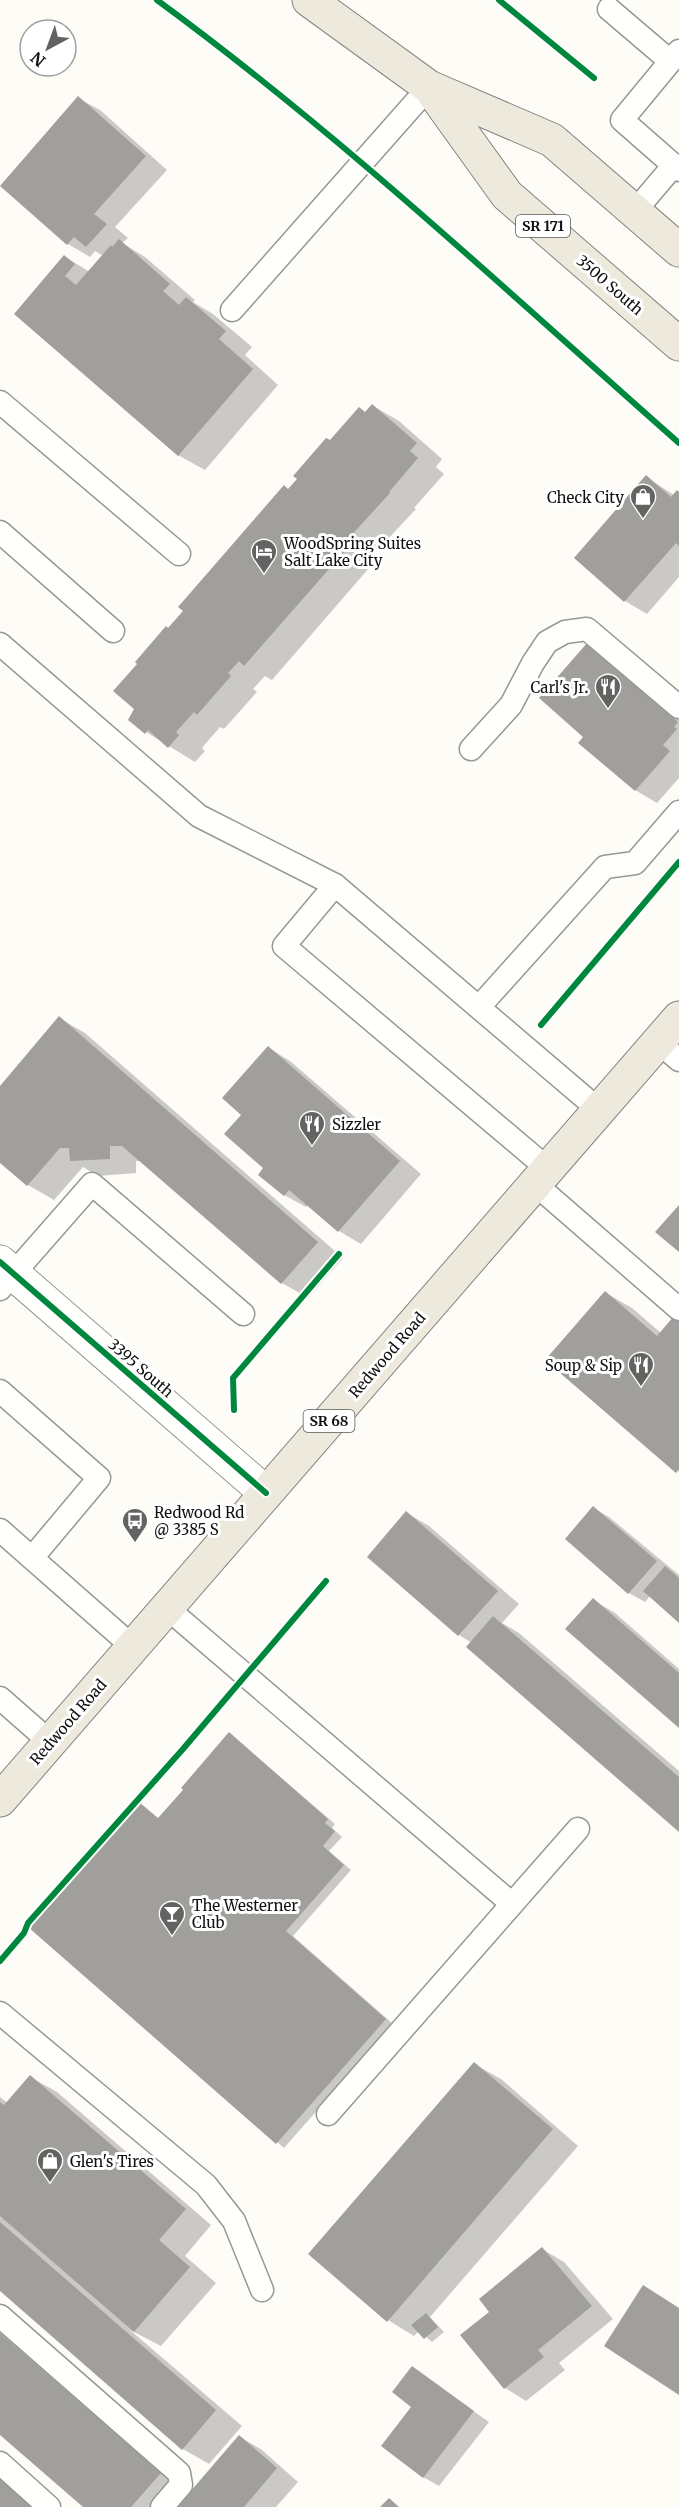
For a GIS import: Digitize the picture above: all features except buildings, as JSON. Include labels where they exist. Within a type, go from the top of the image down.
[{"type":"main road","name":"3500 South","points":[[309,0],[429,87],[552,140],[679,250]]},
{"type":"main road","name":"3500 South","points":[[429,87],[507,195],[679,344]]},
{"type":"main road","name":"Redwood Road","points":[[0,1800],[599,1110],[669,1051],[679,1018]]},
{"type":"street","name":"3395 South","points":[[4,1275],[266,1493]]},
{"type":"lane","points":[[607,3],[675,56],[622,120],[676,168],[635,211]]},
{"type":"lane","points":[[231,310],[429,87]]},
{"type":"lane","points":[[0,402],[179,554]]},
{"type":"lane","points":[[0,532],[112,631]]},
{"type":"lane","points":[[471,749],[511,705],[547,642],[566,632],[588,629],[679,707]]},
{"type":"lane","points":[[0,644],[199,816],[334,885],[599,1110]]},
{"type":"lane","points":[[479,1007],[605,867],[635,863],[679,812]]},
{"type":"lane","points":[[334,885],[284,946],[541,1176],[679,1309]]},
{"type":"lane","points":[[4,1275],[92,1184],[243,1314]]},
{"type":"lane","points":[[0,1391],[99,1478],[32,1558]]},
{"type":"lane","points":[[0,1530],[133,1647]]},
{"type":"lane","points":[[167,1608],[513,1904]]},
{"type":"lane","points":[[0,1698],[50,1742]]},
{"type":"lane","points":[[328,2114],[578,1828]]},
{"type":"lane","points":[[0,2013],[206,2185],[234,2222],[262,2290]]},
{"type":"lane","points":[[0,2316],[179,2473],[182,2485],[162,2507]]},
{"type":"lane","points":[[0,2463],[49,2507]]},
{"type":"cycle path","points":[[157,0],[292,105],[358,160],[679,443]]},
{"type":"cycle path","points":[[499,0],[594,78]]},
{"type":"cycle path","points":[[541,1025],[679,862]]},
{"type":"cycle path","points":[[234,1410],[233,1378],[339,1254]]},
{"type":"cycle path","points":[[0,1262],[266,1493]]},
{"type":"cycle path","points":[[0,1961],[24,1933],[28,1923],[183,1749],[326,1581]]},
{"type":"place","name":"Check City","points":[[643,520]]},
{"type":"place","name":"WoodSpring Suites Salt Lake City","points":[[264,575]]},
{"type":"place","name":"Carl's Jr.","points":[[608,710]]},
{"type":"place","name":"Sizzler","points":[[312,1147]]},
{"type":"place","name":"Soup & Sip","points":[[641,1388]]},
{"type":"place","name":"Redwood Rd @ 3385 S","points":[[135,1544]]},
{"type":"place","name":"The Westerner Club","points":[[172,1937]]},
{"type":"place","name":"Glen's Tires","points":[[50,2184]]}]
